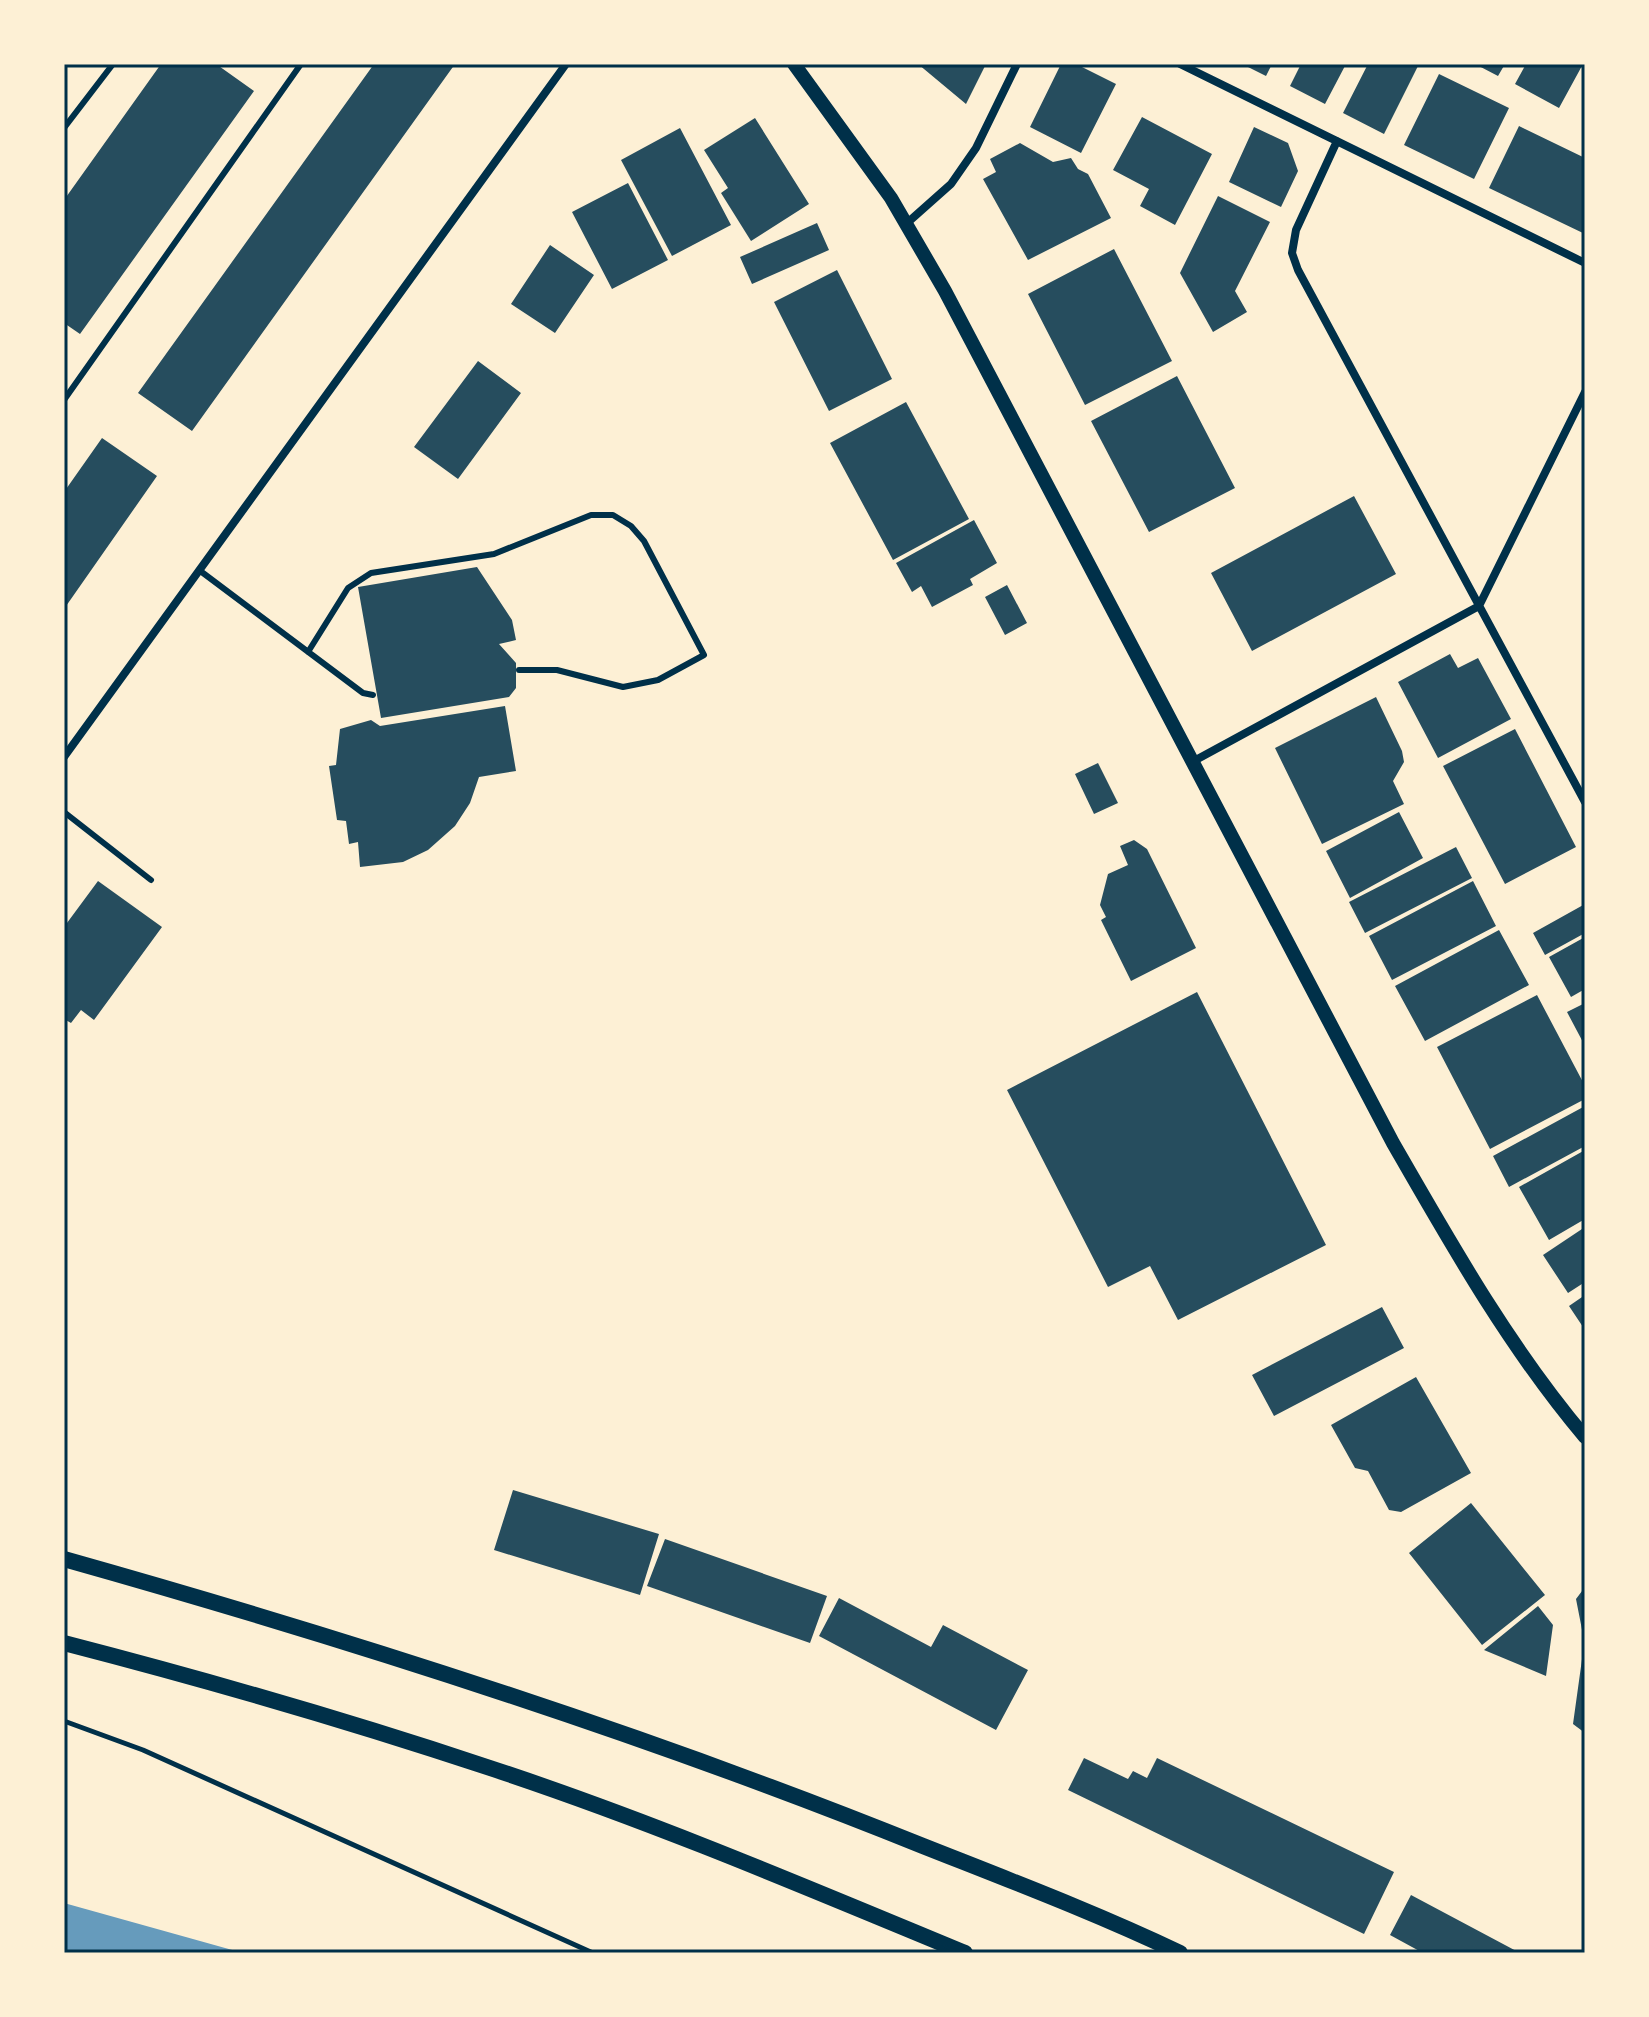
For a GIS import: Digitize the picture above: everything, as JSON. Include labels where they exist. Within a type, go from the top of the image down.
[{"type":"main road","points":[[64,1559],[516,1695],[826,1806],[1127,1927],[1180,1953]]},
{"type":"main road","points":[[64,1643],[178,1673],[491,1768],[784,1878],[965,1953]]},
{"type":"street","points":[[64,757],[566,64]]},
{"type":"street","points":[[794,64],[906,224],[1393,1143],[1504,1329],[1585,1437]]},
{"type":"street","points":[[906,224],[951,184],[976,148],[1017,64]]},
{"type":"street","points":[[1180,64],[1585,263]]},
{"type":"street","points":[[1337,141],[1296,230],[1292,253],[1298,270],[1585,802]]},
{"type":"street","points":[[1192,762],[1479,606],[1585,392]]},
{"type":"lane","points":[[64,128],[113,64]]},
{"type":"lane","points":[[64,400],[301,64]]},
{"type":"lane","points":[[308,652],[348,588],[371,573],[494,554],[591,515],[613,515],[631,526],[644,541],[704,655],[658,680],[623,687],[557,670],[519,670]]},
{"type":"lane","points":[[199,570],[363,693],[373,695]]},
{"type":"lane","points":[[64,812],[151,880]]},
{"type":"path","points":[[64,1721],[143,1750],[593,1953]]},
{"type":"water","points":[[64,1903],[243,1953],[64,1953]]},
{"type":"building","points":[[161,64],[216,64],[254,91],[80,334],[64,323],[64,200]]},
{"type":"building","points":[[374,64],[455,64],[192,431],[138,393]]},
{"type":"building","points":[[918,64],[986,64],[966,104]]},
{"type":"building","points":[[1061,64],[1076,64],[1116,84],[1081,153],[1030,127]]},
{"type":"building","points":[[1242,64],[1272,64],[1266,76]]},
{"type":"building","points":[[1301,64],[1346,64],[1325,104],[1290,86]]},
{"type":"building","points":[[1368,64],[1419,64],[1384,134],[1343,113]]},
{"type":"building","points":[[1475,64],[1505,64],[1498,76]]},
{"type":"building","points":[[1526,64],[1583,64],[1559,108],[1515,84]]},
{"type":"building","points":[[1439,74],[1509,108],[1474,179],[1404,145]]},
{"type":"building","points":[[1142,117],[1212,154],[1175,225],[1140,206],[1149,189],[1113,170]]},
{"type":"building","points":[[755,118],[809,204],[751,241],[721,193],[728,188],[704,150]]},
{"type":"building","points":[[1519,126],[1585,158],[1585,234],[1489,188]]},
{"type":"building","points":[[1254,127],[1288,143],[1298,171],[1281,207],[1229,182]]},
{"type":"building","points":[[680,128],[731,225],[672,256],[621,160]]},
{"type":"building","points":[[1020,143],[1053,162],[1071,158],[1078,169],[1088,174],[1111,218],[1028,260],[983,179],[996,172],[990,159]]},
{"type":"building","points":[[628,183],[668,260],[612,289],[572,212]]},
{"type":"building","points":[[1218,196],[1270,222],[1235,291],[1247,312],[1213,332],[1180,273]]},
{"type":"building","points":[[817,223],[829,250],[752,284],[740,257]]},
{"type":"building","points":[[550,245],[594,275],[555,333],[511,304]]},
{"type":"building","points":[[1114,249],[1172,361],[1085,405],[1028,294]]},
{"type":"building","points":[[837,270],[892,379],[829,411],[774,302]]},
{"type":"building","points":[[478,361],[521,393],[458,479],[414,447]]},
{"type":"building","points":[[1177,376],[1235,488],[1149,532],[1091,421]]},
{"type":"building","points":[[906,402],[969,519],[893,560],[830,443]]},
{"type":"building","points":[[102,438],[157,476],[64,609],[64,492]]},
{"type":"building","points":[[1354,496],[1396,574],[1252,651],[1211,573]]},
{"type":"building","points":[[974,520],[997,563],[970,579],[973,585],[932,607],[921,586],[912,592],[896,563]]},
{"type":"building","points":[[477,567],[512,620],[516,640],[499,644],[516,663],[516,688],[509,697],[381,718],[358,587]]},
{"type":"building","points":[[1007,585],[1027,623],[1005,635],[985,597]]},
{"type":"building","points":[[1450,654],[1458,668],[1478,658],[1511,719],[1438,758],[1398,682]]},
{"type":"building","points":[[1376,697],[1402,751],[1404,762],[1393,781],[1404,804],[1322,844],[1275,748]]},
{"type":"building","points":[[505,706],[516,771],[479,777],[470,803],[455,826],[428,850],[403,862],[360,867],[358,842],[349,844],[346,821],[337,820],[329,766],[336,765],[340,729],[371,720],[380,726]]},
{"type":"building","points":[[1515,729],[1576,847],[1505,884],[1443,766]]},
{"type":"building","points":[[1098,763],[1118,803],[1094,814],[1075,774]]},
{"type":"building","points":[[1399,812],[1423,858],[1350,898],[1326,851]]},
{"type":"building","points":[[1134,840],[1147,849],[1196,948],[1131,981],[1101,920],[1106,917],[1100,905],[1108,874],[1128,865],[1120,846]]},
{"type":"building","points":[[1456,847],[1472,878],[1365,933],[1349,902]]},
{"type":"building","points":[[98,881],[162,927],[94,1020],[81,1010],[71,1023],[64,1019],[64,927]]},
{"type":"building","points":[[1473,881],[1496,926],[1392,980],[1369,936]]},
{"type":"building","points":[[1585,904],[1585,933],[1545,955],[1533,933]]},
{"type":"building","points":[[1499,930],[1529,985],[1425,1041],[1395,986]]},
{"type":"building","points":[[1585,937],[1585,989],[1571,997],[1549,957]]},
{"type":"building","points":[[1197,992],[1326,1245],[1178,1320],[1150,1266],[1108,1287],[1007,1090]]},
{"type":"building","points":[[1537,995],[1585,1086],[1585,1099],[1490,1149],[1437,1047]]},
{"type":"building","points":[[1585,1003],[1585,1046],[1567,1012]]},
{"type":"building","points":[[1585,1106],[1585,1146],[1509,1187],[1493,1156]]},
{"type":"building","points":[[1585,1150],[1585,1219],[1549,1240],[1519,1187]]},
{"type":"building","points":[[1585,1227],[1585,1282],[1568,1293],[1543,1255]]},
{"type":"building","points":[[1585,1295],[1585,1330],[1569,1306]]},
{"type":"building","points":[[1382,1307],[1404,1348],[1274,1416],[1252,1375]]},
{"type":"building","points":[[1416,1377],[1471,1473],[1401,1512],[1389,1510],[1368,1471],[1355,1468],[1331,1425]]},
{"type":"building","points":[[513,1490],[659,1534],[640,1595],[494,1550]]},
{"type":"building","points":[[1471,1503],[1545,1595],[1482,1645],[1409,1553]]},
{"type":"building","points":[[665,1539],[827,1596],[810,1643],[647,1586]]},
{"type":"building","points":[[1585,1587],[1585,1640],[1584,1640],[1576,1599]]},
{"type":"building","points":[[839,1598],[931,1647],[943,1625],[1028,1670],[996,1730],[819,1636]]},
{"type":"building","points":[[1538,1606],[1553,1625],[1546,1676],[1484,1650]]},
{"type":"building","points":[[1585,1652],[1585,1733],[1573,1724]]},
{"type":"building","points":[[1084,1758],[1128,1779],[1133,1771],[1147,1778],[1157,1758],[1394,1872],[1364,1934],[1068,1790]]},
{"type":"building","points":[[1411,1895],[1520,1953],[1423,1953],[1390,1935]]}]
